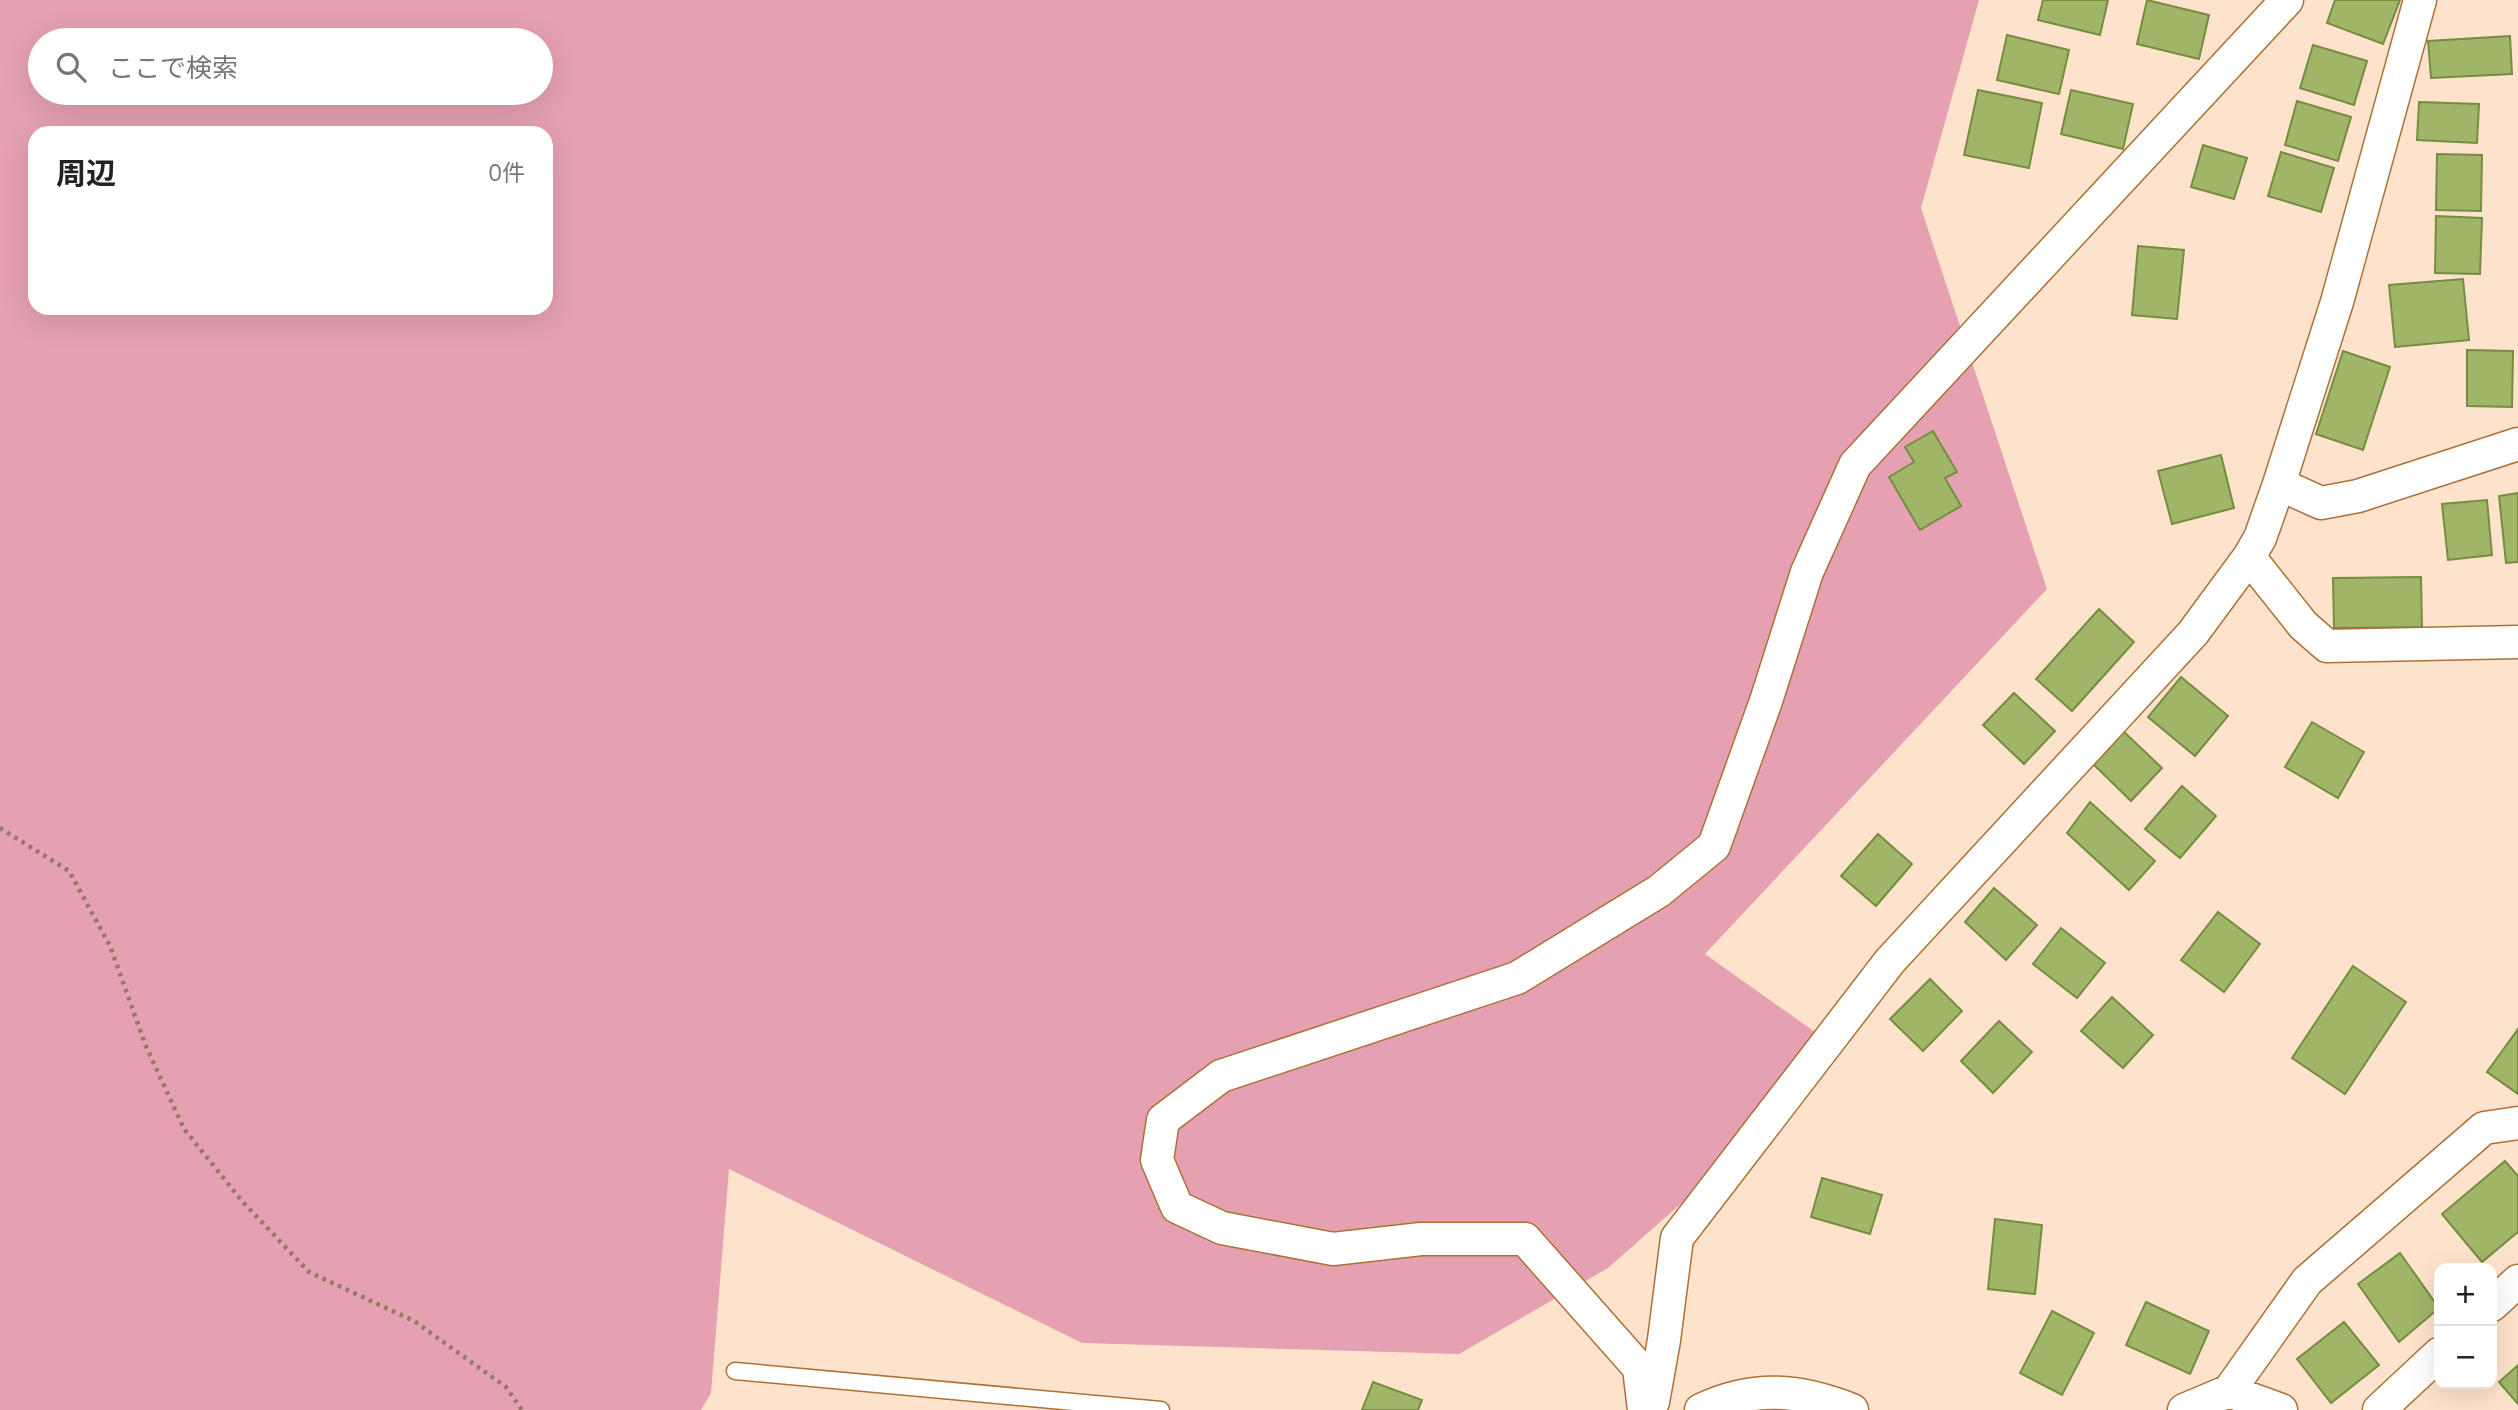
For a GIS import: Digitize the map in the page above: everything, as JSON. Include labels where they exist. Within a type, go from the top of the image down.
[{"type":"street","points":[[1644,1410],[1639,1368],[1525,1239],[1421,1239],[1333,1249],[1222,1228],[1177,1207],[1157,1160],[1163,1120],[1220,1076],[1517,978],[1659,891],[1714,846],[1766,701],[1807,572],[1854,465],[2287,0]]},
{"type":"street","points":[[1651,1410],[1664,1340],[1677,1238],[1890,961],[2193,633],[2260,538],[2337,302],[2420,0]]},
{"type":"street","points":[[2279,484],[2321,503],[2358,496],[2518,444]]},
{"type":"street","points":[[2249,556],[2304,625],[2328,646],[2518,642]]},
{"type":"street","points":[[2184,1410],[2229,1391],[2307,1281],[2484,1128],[2518,1123]]},
{"type":"street","points":[[2497,1300],[2518,1281]]},
{"type":"street","points":[[2379,1410],[2434,1359]]},
{"type":"street","points":[[2229,1391],[2281,1410]]},
{"type":"street","points":[[1701,1410],[1717,1402],[1755,1392],[1789,1393],[1852,1410]]},
{"type":"lane","points":[[735,1370],[1161,1410]]},
{"type":"path","points":[[0,828],[69,871],[110,946],[145,1044],[184,1129],[242,1200],[309,1272],[414,1321],[506,1387],[522,1410]]},
{"type":"shaded area","points":[[0,0],[1979,0],[1921,208],[2047,589],[1705,954],[1815,1032],[1684,1201],[1608,1268],[1459,1354],[1082,1343],[729,1169],[711,1393],[701,1410],[0,1410]]},
{"type":"building","points":[[2043,0],[2108,0],[2100,35],[2038,20]]},
{"type":"building","points":[[2147,0],[2209,15],[2199,59],[2137,44]]},
{"type":"building","points":[[2335,0],[2400,0],[2383,44],[2327,23]]},
{"type":"building","points":[[2007,35],[2069,50],[2059,94],[1997,80]]},
{"type":"building","points":[[2510,36],[2512,74],[2431,78],[2428,41]]},
{"type":"building","points":[[2313,45],[2367,61],[2354,105],[2300,88]]},
{"type":"building","points":[[1978,90],[2042,103],[2029,168],[1964,155]]},
{"type":"building","points":[[2071,90],[2133,104],[2123,149],[2061,134]]},
{"type":"building","points":[[2297,101],[2351,117],[2338,161],[2285,145]]},
{"type":"building","points":[[2419,102],[2479,104],[2477,143],[2417,140]]},
{"type":"building","points":[[2203,145],[2247,158],[2234,199],[2191,187]]},
{"type":"building","points":[[2281,152],[2334,168],[2321,212],[2268,196]]},
{"type":"building","points":[[2437,154],[2482,155],[2481,211],[2436,210]]},
{"type":"building","points":[[2436,216],[2482,218],[2480,274],[2435,273]]},
{"type":"building","points":[[2138,246],[2184,250],[2177,319],[2132,315]]},
{"type":"building","points":[[2463,279],[2469,340],[2395,347],[2389,285]]},
{"type":"building","points":[[2467,350],[2513,351],[2512,407],[2467,406]]},
{"type":"building","points":[[2343,351],[2390,367],[2363,450],[2316,434]]},
{"type":"building","points":[[1933,431],[1957,472],[1945,478],[1961,506],[1920,530],[1889,477],[1914,462],[1905,447]]},
{"type":"building","points":[[2221,455],[2234,508],[2172,524],[2158,471]]},
{"type":"building","points":[[2518,493],[2518,562],[2506,563],[2499,496]]},
{"type":"building","points":[[2487,500],[2492,555],[2448,560],[2442,504]]},
{"type":"building","points":[[2421,577],[2422,627],[2334,628],[2333,578]]},
{"type":"building","points":[[2099,609],[2134,642],[2072,711],[2036,679]]},
{"type":"building","points":[[2181,677],[2228,716],[2195,756],[2148,717]]},
{"type":"building","points":[[2014,693],[2055,731],[2024,764],[1983,725]]},
{"type":"building","points":[[2312,722],[2364,752],[2338,798],[2285,767]]},
{"type":"building","points":[[2122,730],[2162,768],[2131,801],[2091,762]]},
{"type":"building","points":[[2182,786],[2216,816],[2180,858],[2145,829]]},
{"type":"building","points":[[2090,802],[2155,861],[2129,890],[2067,833]]},
{"type":"building","points":[[1878,834],[1912,864],[1876,906],[1841,876]]},
{"type":"building","points":[[1994,888],[2037,925],[2006,960],[1965,922]]},
{"type":"building","points":[[2218,912],[2260,944],[2224,992],[2181,960]]},
{"type":"building","points":[[2061,928],[2105,963],[2077,998],[2033,964]]},
{"type":"building","points":[[2353,966],[2406,1002],[2345,1094],[2292,1058]]},
{"type":"building","points":[[1930,979],[1962,1011],[1923,1051],[1890,1019]]},
{"type":"building","points":[[2112,997],[2153,1035],[2123,1068],[2081,1031]]},
{"type":"building","points":[[1999,1021],[2032,1052],[1993,1093],[1961,1061]]},
{"type":"building","points":[[2518,1029],[2518,1094],[2487,1072]]},
{"type":"building","points":[[2505,1161],[2518,1176],[2518,1232],[2482,1262],[2442,1214]]},
{"type":"building","points":[[1822,1178],[1882,1195],[1870,1234],[1811,1217]]},
{"type":"building","points":[[1995,1219],[2042,1225],[2035,1294],[1988,1289]]},
{"type":"building","points":[[2400,1253],[2434,1301],[2434,1312],[2399,1342],[2358,1284]]},
{"type":"building","points":[[2146,1302],[2209,1331],[2190,1374],[2126,1345]]},
{"type":"building","points":[[2052,1311],[2094,1333],[2062,1395],[2020,1373]]},
{"type":"building","points":[[2344,1322],[2379,1365],[2331,1403],[2297,1359]]},
{"type":"building","points":[[2518,1365],[2518,1404],[2499,1382]]},
{"type":"building","points":[[1373,1382],[1422,1400],[1418,1410],[1362,1410]]}]
